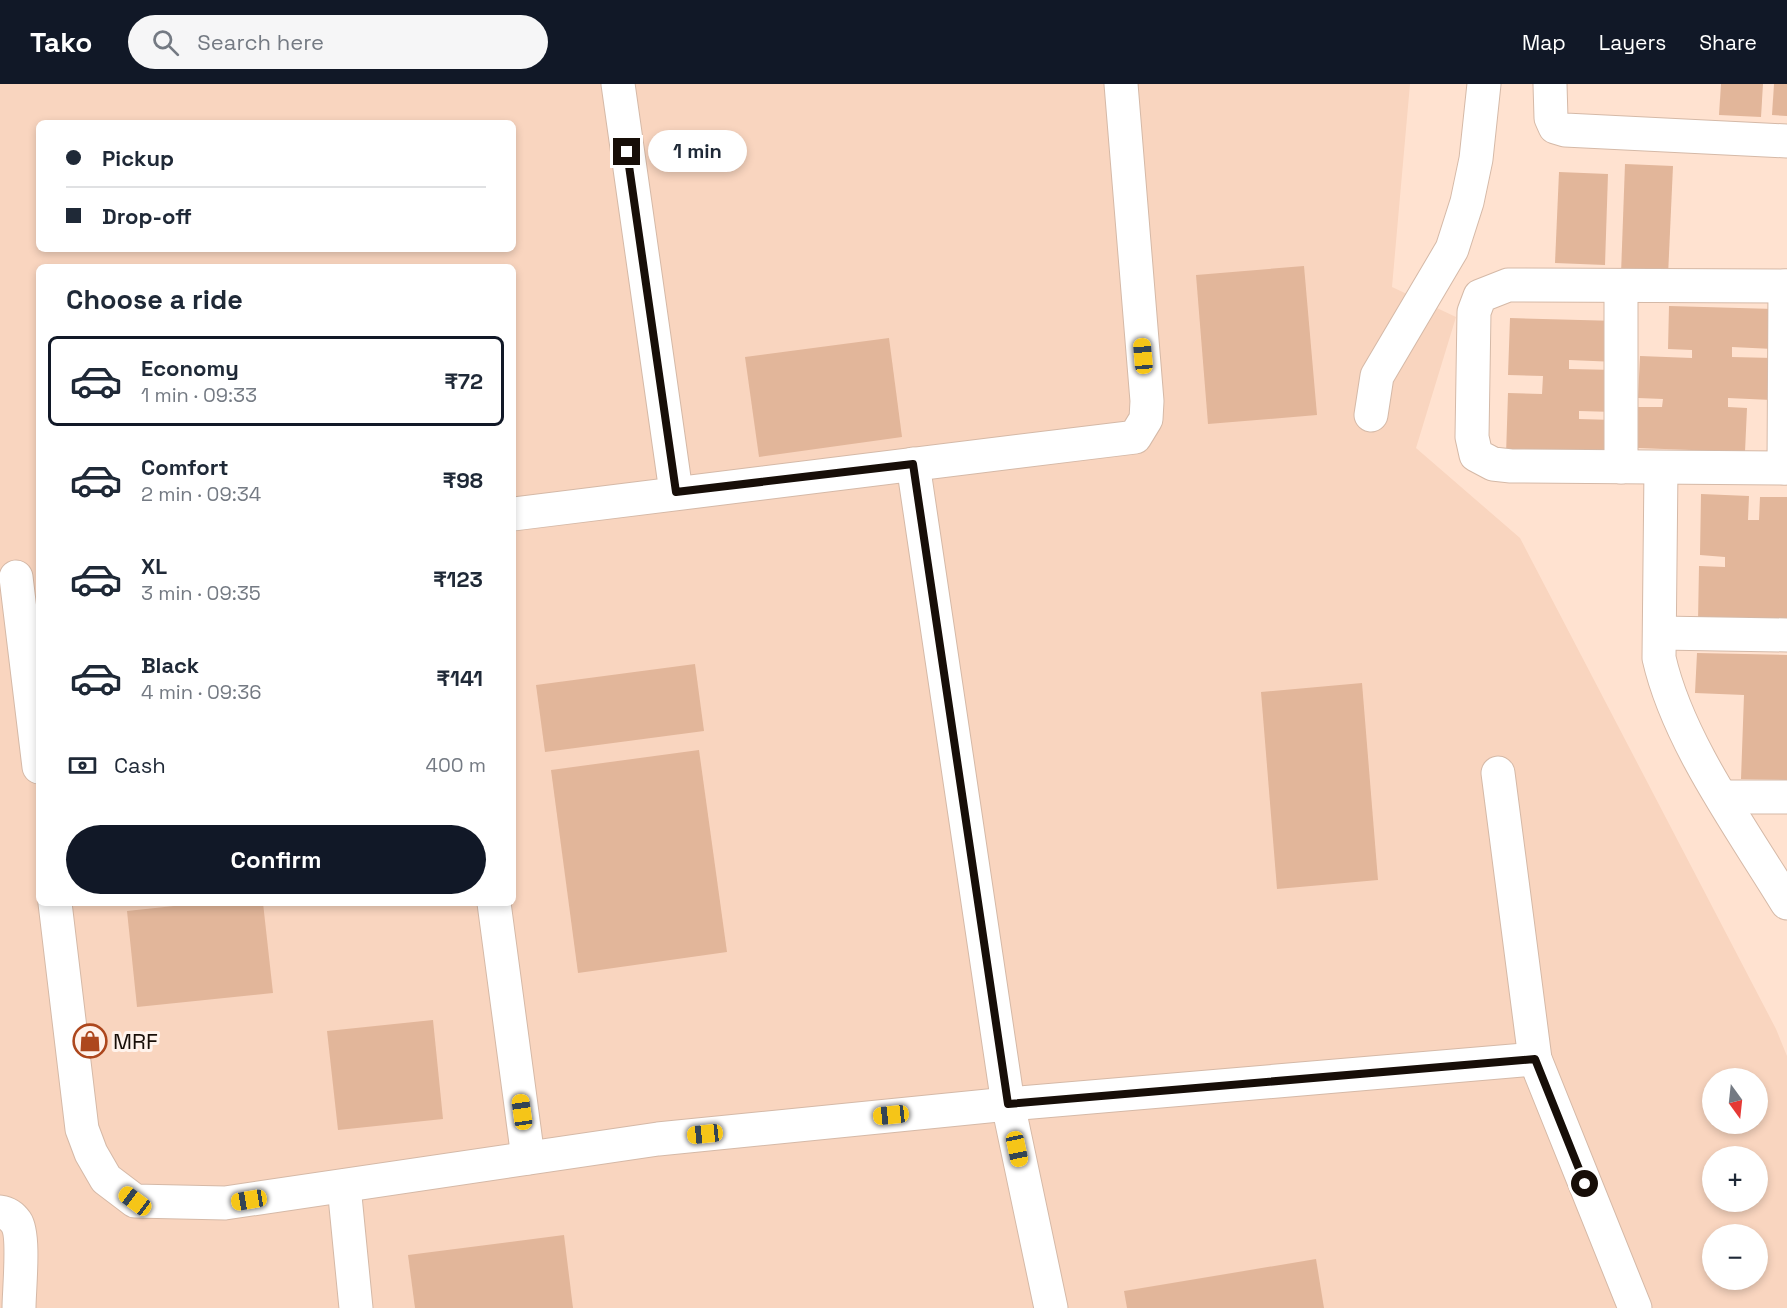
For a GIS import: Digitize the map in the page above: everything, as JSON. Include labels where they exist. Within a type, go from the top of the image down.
[{"type":"street","points":[[618,84],[676,492]]},
{"type":"street","points":[[516,514],[1135,437],[1146,419],[1147,401],[1121,84]]},
{"type":"street","points":[[1371,416],[1377,376],[1452,249],[1467,202],[1476,159],[1484,84]]},
{"type":"street","points":[[1550,84],[1551,118],[1555,128],[1787,141]]},
{"type":"street","points":[[1508,285],[1621,286],[1786,286],[1785,468],[1493,464],[1476,455],[1472,437],[1474,312],[1480,296],[1508,285]]},
{"type":"street","points":[[1621,286],[1621,467]]},
{"type":"street","points":[[913,464],[1008,1104],[1051,1308]]},
{"type":"street","points":[[1661,468],[1659,658],[1666,688],[1679,718],[1722,797],[1787,903]]},
{"type":"street","points":[[18,577],[36,740]]},
{"type":"street","points":[[1660,633],[1787,635]]},
{"type":"street","points":[[1498,773],[1535,1059],[1635,1308]]},
{"type":"street","points":[[1722,797],[1787,797]]},
{"type":"street","points":[[55,906],[82,1129],[91,1153],[106,1179],[135,1201],[225,1203],[658,1139],[1008,1104],[1535,1059]]},
{"type":"street","points":[[494,906],[528,1158]]},
{"type":"street","points":[[344,1186],[356,1308]]},
{"type":"street","points":[[0,1212],[8,1214],[17,1223],[19,1308]]},
{"type":"shaded area","points":[[0,84],[1410,84],[1392,287],[1456,317],[1416,448],[1520,538],[1776,1029],[1787,1056],[1787,1308],[0,1308]]},
{"type":"building","points":[[1721,84],[1763,84],[1761,117],[1719,115]]},
{"type":"building","points":[[1774,84],[1787,84],[1787,116],[1772,115]]},
{"type":"building","points":[[1625,164],[1673,166],[1668,276],[1621,274]]},
{"type":"building","points":[[1559,172],[1608,174],[1605,265],[1555,263]]},
{"type":"building","points":[[1304,266],[1317,415],[1208,424],[1196,275]]},
{"type":"building","points":[[1669,306],[1774,309],[1773,349],[1732,347],[1732,357],[1773,358],[1771,400],[1728,398],[1728,407],[1747,408],[1745,452],[1637,448],[1638,407],[1662,407],[1663,399],[1638,398],[1640,356],[1692,358],[1692,350],[1668,349]]},
{"type":"building","points":[[1510,318],[1618,321],[1617,362],[1569,360],[1569,369],[1616,370],[1615,412],[1579,411],[1579,419],[1614,420],[1613,458],[1506,455],[1508,393],[1542,394],[1543,376],[1508,375]]},
{"type":"building","points":[[889,338],[902,437],[759,457],[745,357]]},
{"type":"building","points":[[1701,494],[1749,496],[1748,520],[1759,520],[1760,497],[1787,497],[1787,624],[1698,622],[1699,566],[1725,567],[1725,557],[1700,555]]},
{"type":"building","points":[[1697,653],[1787,655],[1787,780],[1741,779],[1744,695],[1695,693]]},
{"type":"building","points":[[695,664],[704,731],[545,752],[536,685]]},
{"type":"building","points":[[1362,683],[1378,880],[1277,889],[1261,692]]},
{"type":"building","points":[[699,750],[727,952],[578,973],[551,770]]},
{"type":"building","points":[[174,906],[263,906],[273,993],[137,1007],[127,911]]},
{"type":"building","points":[[433,1020],[443,1119],[338,1130],[327,1031]]},
{"type":"building","points":[[564,1235],[573,1308],[415,1308],[408,1255]]},
{"type":"building","points":[[1316,1259],[1324,1308],[1127,1308],[1124,1291]]},
{"type":"place","name":"MRF","points":[[90,1041]]},
{"type":"route","points":[[627,152],[676,492],[913,464],[1008,1104],[1535,1059],[1585,1184]]}]
